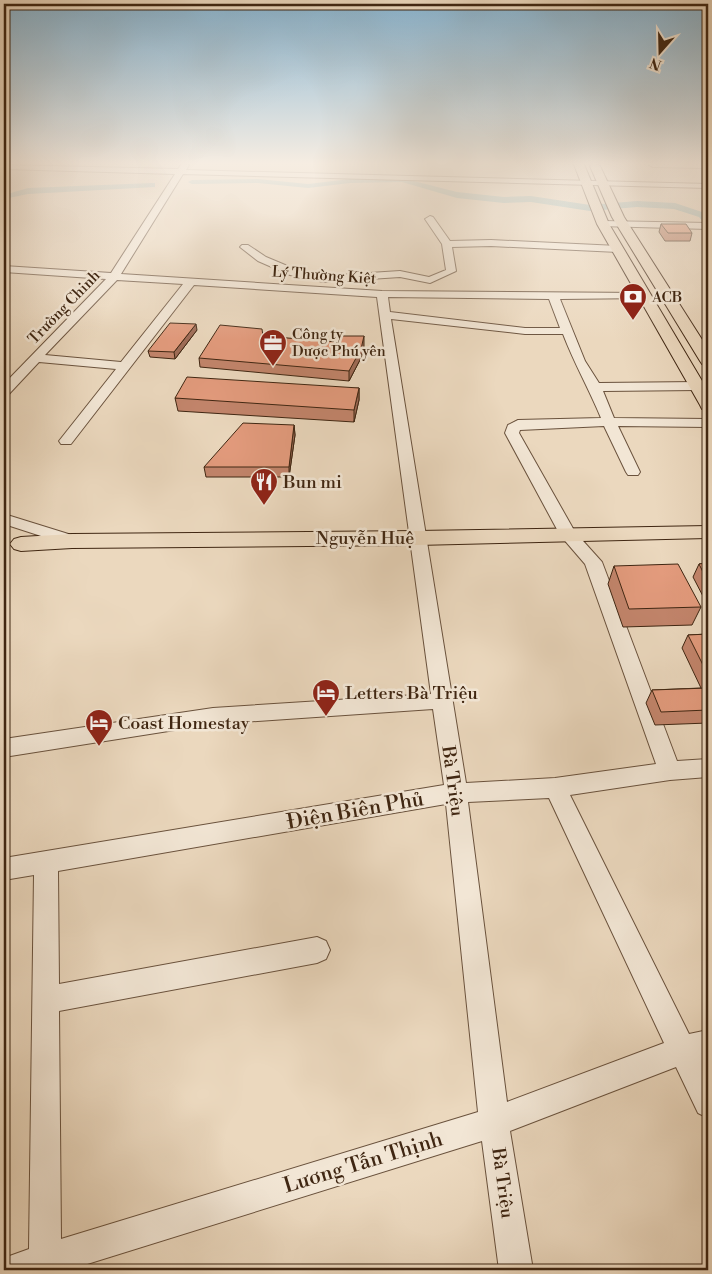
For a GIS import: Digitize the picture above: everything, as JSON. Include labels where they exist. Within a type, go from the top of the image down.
[{"type":"main road","points":[[602,221],[644,296],[703,386],[708,404]]},
{"type":"main road","points":[[621,221],[708,361]]},
{"type":"main road","points":[[644,296],[667,297]]},
{"type":"main road","name":"Nguyễn Huệ","points":[[9,545],[72,541],[417,538],[708,532]]},
{"type":"street","name":"Trường Chinh","points":[[4,391],[114,277],[148,221]]},
{"type":"street","points":[[245,246],[262,259],[294,274],[336,280],[400,274],[425,280],[451,271],[447,244],[432,221]]},
{"type":"street","points":[[629,221],[704,226]]},
{"type":"street","points":[[447,244],[492,243],[618,248]]},
{"type":"street","name":"Lý Thường Kiệt","points":[[4,269],[191,281],[384,304],[553,294],[644,296]]},
{"type":"street","points":[[66,441],[191,281]]},
{"type":"street","points":[[553,294],[579,361],[595,387],[609,422],[633,472]]},
{"type":"street","points":[[384,304],[525,331],[568,331]]},
{"type":"street","name":"Bà Triệu","points":[[384,304],[456,793],[494,1122],[516,1270]]},
{"type":"street","points":[[36,358],[125,366]]},
{"type":"street","points":[[595,387],[703,386]]},
{"type":"street","points":[[670,771],[593,562],[568,535],[514,440],[513,428],[518,424],[708,422]]},
{"type":"street","points":[[4,519],[72,541]]},
{"type":"street","points":[[4,748],[213,716],[442,701]]},
{"type":"street","name":"Điện Biên Phủ","points":[[4,869],[456,793],[555,788],[670,771],[708,768]]},
{"type":"street","points":[[555,788],[696,1047],[708,1103]]},
{"type":"street","points":[[45,1260],[46,863]]},
{"type":"street","points":[[46,1000],[317,950]]},
{"type":"street","name":"Lương Tấn Thịnh","points":[[15,1270],[494,1122],[696,1047]]},
{"type":"building","points":[[661,224],[686,224],[692,233],[668,233]]},
{"type":"building","points":[[170,323],[196,324],[174,352],[148,351]]},
{"type":"building","points":[[220,325],[262,329],[263,336],[337,342],[336,336],[364,336],[361,349],[349,371],[199,358]]},
{"type":"building","points":[[187,377],[359,388],[354,410],[175,398]]},
{"type":"building","points":[[243,423],[294,425],[289,467],[204,467]]},
{"type":"building","points":[[708,563],[708,582],[699,564]]},
{"type":"building","points":[[678,564],[701,607],[629,609],[614,566]]},
{"type":"building","points":[[708,634],[708,675],[688,635]]},
{"type":"building","points":[[708,688],[708,710],[661,712],[652,690]]},
{"type":"place","name":"ACB","points":[[633,321]]},
{"type":"place","name":"Công ty Dược Phú yên","points":[[273,367]]},
{"type":"place","name":"Bun mi","points":[[264,506]]},
{"type":"place","name":"Letters Bà Triệu","points":[[326,717]]},
{"type":"place","name":"Coast Homestay","points":[[99,747]]}]
